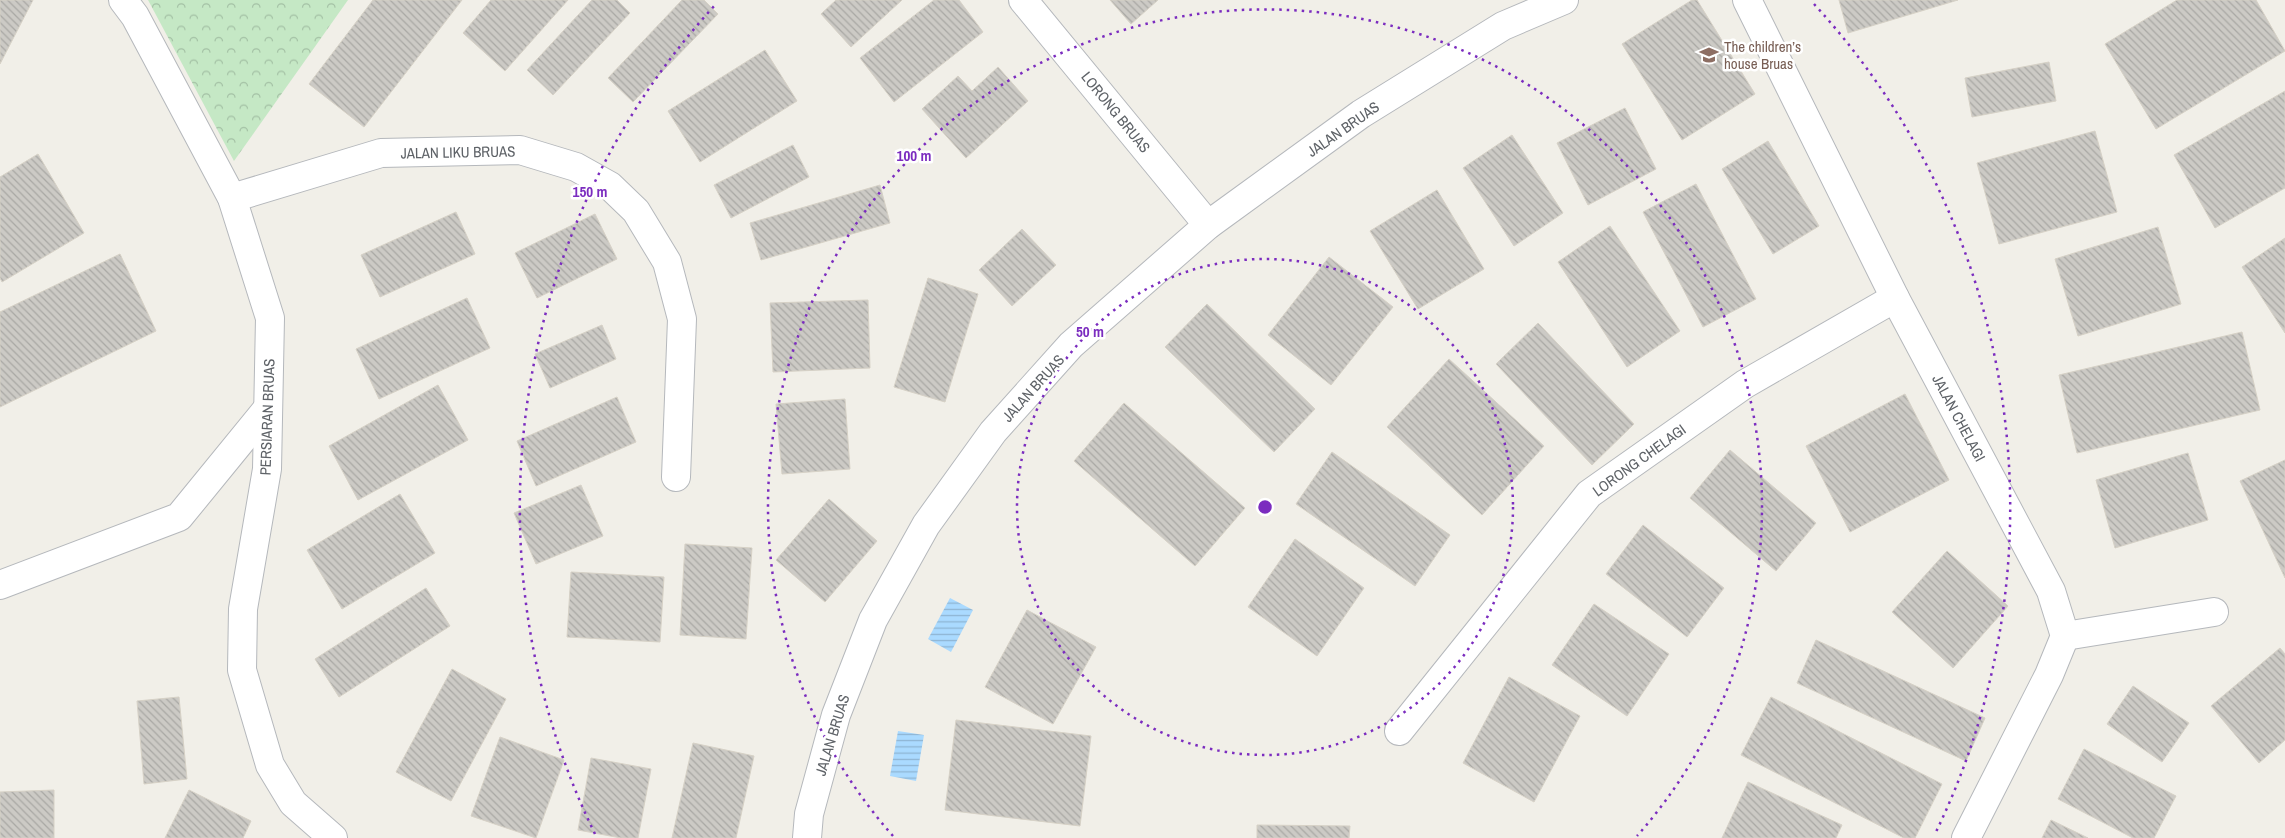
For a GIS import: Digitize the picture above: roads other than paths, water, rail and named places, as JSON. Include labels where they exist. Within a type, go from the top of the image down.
[{"type":"street","name":"PERSIARAN BRUAS","points":[[123,0],[135,16],[232,198],[270,318],[267,469],[243,609],[242,670],[270,765],[293,802],[333,838]]},
{"type":"street","name":"LORONG BRUAS","points":[[1023,0],[1208,225]]},
{"type":"street","name":"JALAN BRUAS","points":[[807,838],[809,814],[836,714],[873,620],[926,525],[994,432],[1071,345],[1208,225],[1361,114],[1503,26],[1564,0]]},
{"type":"street","name":"JALAN CHELAGI","points":[[1747,0],[1895,298],[2052,591],[2065,636]]},
{"type":"street","name":"JALAN LIKU BRUAS","points":[[232,198],[381,153],[520,150],[576,167],[610,186],[636,211],[667,262],[682,319],[676,477]]},
{"type":"street","name":"LORONG CHELAGI","points":[[1399,732],[1589,494],[1745,384],[1895,298]]},
{"type":"street","points":[[0,585],[179,517],[268,408]]},
{"type":"street","points":[[1966,838],[2049,676],[2065,636],[2214,612]]},
{"type":"water","points":[[950,598],[973,610],[951,652],[928,639]]},
{"type":"water","points":[[898,731],[924,735],[916,781],[890,776]]},
{"type":"place","name":"The children’s house Bruas","points":[[1709,55]]}]
